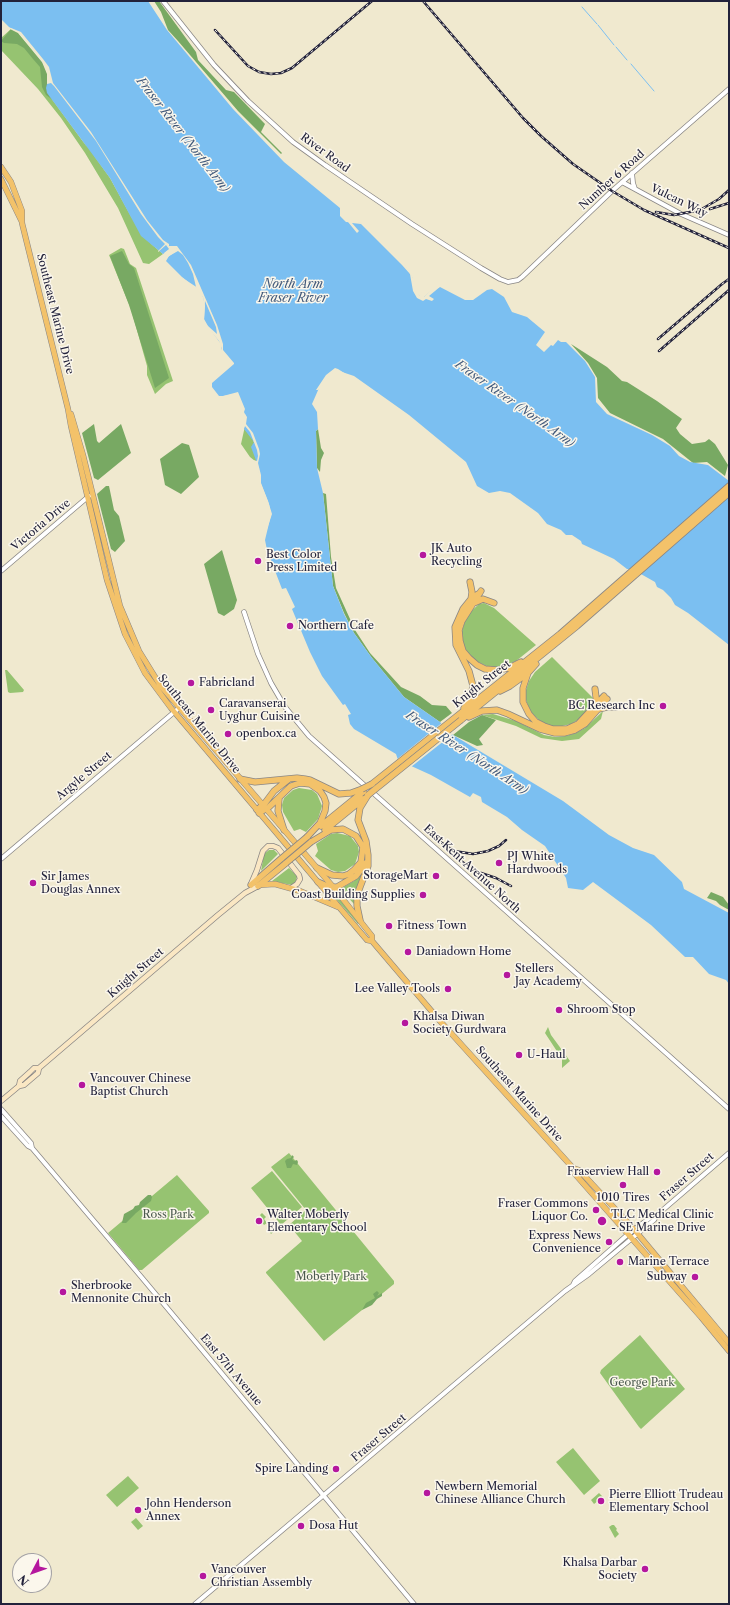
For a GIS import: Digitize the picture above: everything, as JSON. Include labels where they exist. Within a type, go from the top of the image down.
[{"type":"highway","points":[[616,707],[598,707],[574,726],[560,730],[544,726],[536,722],[529,714],[524,702],[523,688],[531,661],[536,654],[729,486]]},
{"type":"highway","points":[[470,582],[472,586],[472,601],[459,630],[460,641],[468,658],[476,665],[485,669],[497,670],[531,661],[565,639],[571,631],[729,493]]},
{"type":"highway","points":[[494,603],[483,600],[472,601],[460,616],[455,627],[456,645],[469,671],[473,686],[470,700],[463,708],[461,716],[470,716],[482,711],[496,710],[540,729],[555,733],[564,733],[575,730],[585,724],[605,698]]},
{"type":"highway","name":"Knight Street","points":[[251,885],[311,842],[372,784],[461,716],[495,693],[531,661]]},
{"type":"highway","name":"Knight Street","points":[[258,886],[306,837],[531,661]]},
{"type":"highway","points":[[495,693],[510,686],[528,673]]},
{"type":"highway","points":[[595,689],[598,707]]},
{"type":"highway","points":[[240,779],[251,782],[296,778],[310,780],[339,794],[365,792],[358,820],[366,842],[368,854],[368,866],[357,895],[357,906],[360,920]]},
{"type":"highway","points":[[264,808],[274,791],[289,779]]},
{"type":"highway","points":[[258,811],[279,799],[285,790],[296,784],[310,784],[320,791],[326,804],[320,823],[306,837]]},
{"type":"highway","points":[[279,799],[278,811],[284,830]]},
{"type":"highway","points":[[311,842],[331,830],[343,829],[356,836],[362,847],[361,862],[349,874],[343,876],[332,875],[317,868]]},
{"type":"highway","points":[[318,882],[334,888],[356,876],[367,861]]},
{"type":"main road","name":"Southeast Marine Drive","points":[[1,167],[15,191],[22,211],[22,223],[68,409],[87,498],[107,580],[125,634],[145,673],[174,712],[339,907],[368,940],[372,941],[440,1021],[573,1168],[576,1174],[729,1351]]},
{"type":"main road","name":"Southeast Marine Drive","points":[[1,179],[22,223]]},
{"type":"main road","name":"Southeast Marine Drive","points":[[68,409],[74,423],[120,606],[129,631],[139,651],[152,673],[179,708],[334,888],[372,936],[372,941]]},
{"type":"main road","points":[[251,885],[263,851],[268,846],[273,846],[278,848],[299,875],[300,879],[297,884],[290,888]]},
{"type":"main road","points":[[258,886],[275,884],[290,888],[339,907]]},
{"type":"main road","name":"Knight Street","points":[[245,893],[251,885]]},
{"type":"main road","name":"Knight Street","points":[[1,1101],[19,1086],[24,1085],[38,1073],[39,1068],[245,893],[258,886]]},
{"type":"main road","name":"Southeast Marine Drive","points":[[573,1168],[579,1170],[636,1232],[729,1343]]},
{"type":"street","name":"River Road","points":[[163,1],[214,65],[248,101],[293,142],[418,228],[481,268],[508,282]]},
{"type":"street","name":"Number 6 Road","points":[[508,282],[518,280],[522,277],[622,182],[729,89]]},
{"type":"street","points":[[632,173],[635,190]]},
{"type":"street","name":"Vulcan Way","points":[[622,182],[682,214],[729,234]]},
{"type":"street","name":"Victoria Drive","points":[[1,571],[92,493]]},
{"type":"street","name":"East Kent Avenue North","points":[[244,612],[258,654],[271,683],[285,707],[310,736],[729,1109]]},
{"type":"street","name":"Argyle Street","points":[[1,858],[179,708]]},
{"type":"street","name":"East 57th Avenue","points":[[1,1109],[31,1143],[32,1148]]},
{"type":"street","name":"East 57th Avenue","points":[[1,1116],[28,1146],[32,1148],[414,1604]]},
{"type":"street","name":"Fraser Street","points":[[195,1604],[573,1285],[589,1274],[651,1217],[657,1215],[729,1153]]},
{"type":"green space","points":[[154,1],[159,1],[196,52],[198,60],[226,90],[234,92],[265,124],[261,132],[282,153],[281,154],[238,111],[168,30],[161,12]]},
{"type":"green space","points":[[11,29],[18,32],[42,61],[47,68],[47,84],[51,83],[54,86],[96,141],[141,214],[169,249],[164,253],[150,243],[163,254],[149,264],[143,263],[118,208],[85,153],[61,118],[38,89],[1,50],[1,38]],"holes":[[[49,95],[74,126],[87,147]],[[92,153],[113,181],[133,220],[110,178]]]},
{"type":"green space","points":[[11,29],[18,33],[45,66],[47,84],[53,100],[46,95],[42,87],[40,67],[24,48],[17,44],[4,43],[1,41]]},
{"type":"green space","points":[[121,248],[124,249],[130,264],[136,268],[173,381],[166,384],[155,394],[147,375],[147,366],[131,309],[109,255]]},
{"type":"green space","points":[[122,251],[129,264],[134,268],[169,378],[155,388],[129,305],[110,256]]},
{"type":"green space","points":[[571,344],[607,367],[622,381],[627,382],[657,401],[682,419],[676,428],[680,434],[692,444],[705,442],[709,439],[715,444],[728,465],[725,476],[707,462],[693,463],[663,439],[610,413],[598,398],[597,378],[588,363]]},
{"type":"green space","points":[[94,424],[97,441],[99,443],[121,424],[131,453],[98,480],[94,478],[82,433]]},
{"type":"green space","points":[[245,426],[250,432],[257,450],[257,461],[250,457],[241,444]]},
{"type":"green space","points":[[318,429],[321,448],[324,453],[321,460],[320,472],[317,468],[316,431]]},
{"type":"green space","points":[[182,443],[189,445],[199,477],[181,494],[165,485],[160,459]]},
{"type":"green space","points":[[106,486],[109,486],[114,510],[119,516],[125,541],[115,552],[111,549],[97,494]]},
{"type":"green space","points":[[323,493],[326,494],[331,557],[336,588],[355,630],[370,653],[401,687],[420,696],[432,705],[446,706],[452,713],[440,722],[404,697],[372,658],[354,633],[333,586]]},
{"type":"green space","points":[[222,550],[237,600],[234,609],[224,616],[218,613],[204,564]]},
{"type":"green space","points":[[484,603],[494,608],[536,645],[516,661],[500,667],[491,668],[472,659],[466,651],[462,640],[462,631],[467,615],[479,604]]},
{"type":"green space","points":[[552,657],[593,698],[592,705],[581,718],[571,724],[558,727],[549,726],[539,720],[530,711],[526,700],[526,690],[529,681],[535,672]]},
{"type":"green space","points":[[5,670],[7,670],[24,690],[23,692],[8,692]]},
{"type":"green space","points":[[603,711],[601,719],[579,739],[562,741],[541,738],[516,726],[482,715],[493,714],[516,721],[544,735],[555,737],[576,733],[585,728]]},
{"type":"green space","points":[[482,715],[496,720],[479,739],[483,745],[477,746],[453,735],[469,722]]},
{"type":"green space","points":[[299,788],[312,790],[317,794],[322,806],[318,819],[306,832],[300,829],[294,831],[283,812],[282,805],[284,798],[293,790]]},
{"type":"green space","points":[[337,833],[350,836],[358,846],[359,852],[355,864],[345,871],[338,872],[331,870],[315,856],[318,851],[316,844],[331,834]]},
{"type":"green space","points":[[269,850],[274,850],[278,854],[261,871],[264,854]]},
{"type":"green space","points":[[289,868],[297,876],[296,882],[292,885],[272,881]]},
{"type":"green space","points":[[363,873],[355,905],[340,889],[354,881]]},
{"type":"green space","points":[[330,892],[334,892],[359,923],[358,924]]},
{"type":"green space","points":[[711,892],[723,897],[729,905],[729,910],[716,901],[707,898]]},
{"type":"green space","points":[[548,1027],[551,1035],[570,1061],[562,1068],[562,1059],[545,1033]]},
{"type":"green space","name":"Moberly Park","points":[[289,1153],[394,1281],[394,1284],[324,1341],[266,1273],[302,1241],[289,1225],[306,1210],[271,1167]]},
{"type":"green space","points":[[292,1155],[294,1157],[292,1159],[294,1161],[297,1160],[298,1162],[297,1165],[293,1164],[291,1168],[287,1168],[285,1161],[291,1158]]},
{"type":"green space","points":[[272,1171],[302,1207],[281,1225],[251,1188]]},
{"type":"green space","name":"Ross Park","points":[[177,1175],[209,1211],[209,1213],[142,1270],[139,1270],[108,1233]]},
{"type":"green space","points":[[148,1195],[151,1195],[152,1197],[151,1201],[126,1223],[122,1223],[124,1214],[133,1209],[135,1206],[139,1205],[140,1202]]},
{"type":"green space","points":[[262,1213],[266,1217],[264,1219],[267,1223],[264,1225],[261,1221],[263,1219],[260,1215]]},
{"type":"green space","points":[[270,1221],[273,1225],[271,1227],[274,1231],[271,1234],[268,1229],[270,1227],[267,1223]]},
{"type":"green space","points":[[377,1291],[379,1293],[377,1296],[382,1293],[382,1296],[372,1305],[362,1310],[366,1303],[375,1298],[373,1294]]},
{"type":"green space","name":"George Park","points":[[640,1335],[685,1389],[641,1429],[600,1373],[601,1370]]},
{"type":"green space","points":[[573,1448],[600,1481],[584,1495],[556,1462]]},
{"type":"green space","points":[[128,1476],[139,1488],[117,1507],[106,1495]]},
{"type":"green space","points":[[599,1493],[603,1497],[594,1504],[591,1500]]},
{"type":"green space","points":[[136,1518],[143,1526],[138,1530],[131,1522]]},
{"type":"green space","points":[[614,1525],[619,1534],[615,1538],[609,1527]]},
{"type":"water","name":"North Arm Fraser River","points":[[1,1],[148,1],[167,30],[233,109],[284,162],[340,208],[340,216],[346,222],[361,223],[404,264],[412,277],[416,293],[423,298],[430,291],[440,287],[465,300],[473,300],[487,290],[492,289],[504,297],[512,312],[527,317],[545,332],[536,345],[544,352],[551,345],[553,346],[558,340],[561,342],[566,342],[585,361],[595,377],[596,402],[607,414],[652,435],[670,446],[679,456],[690,462],[708,465],[729,481],[729,645],[688,613],[675,605],[671,598],[663,590],[657,587],[655,582],[632,569],[627,569],[614,559],[582,544],[581,541],[572,535],[566,535],[561,530],[547,524],[538,513],[510,493],[500,491],[489,493],[477,486],[466,462],[409,415],[354,376],[336,370],[326,378],[319,388],[312,404],[317,412],[317,468],[323,493],[333,586],[344,614],[354,633],[372,658],[404,697],[440,722],[453,735],[563,801],[609,835],[633,848],[654,855],[682,882],[684,889],[729,913],[729,984],[726,980],[709,974],[693,957],[685,957],[651,925],[593,882],[583,890],[568,888],[566,878],[545,846],[522,830],[507,817],[482,802],[481,797],[473,793],[470,797],[431,775],[398,760],[396,754],[354,729],[350,724],[348,715],[351,714],[345,704],[343,705],[322,676],[292,609],[295,607],[286,588],[282,589],[267,550],[265,540],[271,515],[269,504],[261,484],[257,463],[251,447],[254,442],[244,429],[246,416],[239,397],[234,394],[218,397],[210,387],[210,382],[231,364],[222,351],[221,344],[204,321],[205,306],[202,293],[198,288],[181,277],[166,263],[165,259],[178,250],[175,246],[163,254],[141,236],[110,178],[47,93],[47,68],[18,32],[9,27],[1,19]]},
{"type":"pier","points":[[11,28],[21,32],[43,59],[49,67],[53,83],[91,132],[147,220],[163,240],[169,244],[169,246],[177,246],[191,265],[217,325],[223,344],[223,350],[234,363],[212,383],[212,387],[219,396],[238,392],[245,409],[243,415],[238,398],[234,397],[223,400],[217,399],[208,388],[208,381],[229,364],[229,362],[220,352],[222,349],[219,341],[203,322],[203,297],[196,287],[193,274],[188,263],[183,255],[178,251],[169,256],[166,261],[191,284],[180,277],[165,263],[165,257],[177,250],[176,248],[165,254],[164,253],[169,249],[166,245],[158,252],[165,244],[141,214],[96,141],[54,86],[51,83],[47,84],[47,74],[42,62],[18,33],[10,29]],"holes":[[[205,301],[216,327],[217,334],[208,326],[204,319]]]},
{"type":"pier","points":[[354,221],[365,224],[404,263],[412,276],[419,295],[424,297],[433,287],[441,286],[429,296],[434,299],[432,301],[426,299],[423,301],[417,298],[413,291],[410,274],[361,224],[352,223],[359,231],[357,233],[348,222]]},
{"type":"pier","points":[[335,368],[349,376],[333,373],[318,390],[316,390],[326,375]]},
{"type":"pier","points":[[245,414],[247,417],[246,424],[253,433],[259,449],[260,454],[258,463],[261,483],[272,514],[264,538],[269,509],[259,484],[258,471],[253,460],[257,461],[257,450],[250,432],[245,426],[243,431],[242,429]]},
{"type":"pier","points":[[443,722],[454,733],[411,767],[407,765],[400,766],[396,760]]},
{"type":"waterway","points":[[582,7],[597,24]]},
{"type":"waterway","points":[[598,25],[614,45]]},
{"type":"waterway","points":[[616,47],[627,60]]},
{"type":"waterway","points":[[631,64],[654,91]]},
{"type":"railway","points":[[215,30],[248,66],[259,72],[271,74],[281,73],[292,68],[372,1]]},
{"type":"railway","points":[[423,1],[523,118],[573,164],[612,191],[644,210],[729,248]]},
{"type":"railway","points":[[656,212],[674,215],[700,210],[719,199],[729,190]]},
{"type":"railway","points":[[710,209],[729,203]]},
{"type":"railway","points":[[658,339],[729,279]]},
{"type":"railway","points":[[659,351],[729,290]]},
{"type":"railway","points":[[436,839],[454,851],[473,854],[488,851],[499,846],[506,840]]},
{"type":"railway","points":[[461,861],[475,871],[496,878],[511,886]]},
{"type":"place","name":"JK Auto Recycling","points":[[423,555]]},
{"type":"place","name":"Best Color Press Limited","points":[[258,561]]},
{"type":"place","name":"Northern Cafe","points":[[290,626]]},
{"type":"place","name":"Fabricland","points":[[191,683]]},
{"type":"place","name":"BC Research Inc","points":[[663,706]]},
{"type":"place","name":"Caravanserai Uyghur Cuisine","points":[[211,710]]},
{"type":"place","name":"openbox.ca","points":[[228,734]]},
{"type":"place","name":"PJ White Hardwoods","points":[[499,863]]},
{"type":"place","name":"StorageMart","points":[[436,876]]},
{"type":"place","name":"Sir James Douglas Annex","points":[[33,883]]},
{"type":"place","name":"Coast Building Supplies","points":[[423,895]]},
{"type":"place","name":"Fitness Town","points":[[389,926]]},
{"type":"place","name":"Daniadown Home","points":[[408,952]]},
{"type":"place","name":"Stellers Jay Academy","points":[[507,975]]},
{"type":"place","name":"Lee Valley Tools","points":[[448,989]]},
{"type":"place","name":"Shroom Stop","points":[[559,1010]]},
{"type":"place","name":"Khalsa Diwan Society Gurdwara","points":[[405,1023]]},
{"type":"place","name":"U-Haul","points":[[519,1055]]},
{"type":"place","name":"Vancouver Chinese Baptist Church","points":[[82,1085]]},
{"type":"place","name":"Fraserview Hall","points":[[657,1172]]},
{"type":"place","name":"1010 Tires","points":[[623,1185]]},
{"type":"place","name":"Fraser Commons Liquor Co.","points":[[596,1210]]},
{"type":"place","name":"Walter Moberly Elementary School","points":[[259,1221]]},
{"type":"place","name":"TLC Medical Clinic - SE Marine Drive","points":[[602,1221]]},
{"type":"place","name":"Express News Convenience","points":[[609,1242]]},
{"type":"place","name":"Marine Terrace","points":[[620,1262]]},
{"type":"place","name":"Subway","points":[[695,1277]]},
{"type":"place","name":"Sherbrooke Mennonite Church","points":[[63,1292]]},
{"type":"place","name":"Spire Landing","points":[[336,1469]]},
{"type":"place","name":"Newbern Memorial Chinese Alliance Church","points":[[427,1493]]},
{"type":"place","name":"Pierre Elliott Trudeau Elementary School","points":[[601,1501]]},
{"type":"place","name":"John Henderson Annex","points":[[138,1510]]},
{"type":"place","name":"Dosa Hut","points":[[301,1526]]},
{"type":"place","name":"Khalsa Darbar Society","points":[[645,1569]]},
{"type":"place","name":"Vancouver Christian Assembly","points":[[203,1576]]},
{"type":"water label","name":"Fraser River (North Arm)","points":[[183,135]]},
{"type":"water label","name":"Fraser River (North Arm)","points":[[515,404]]},
{"type":"water label","name":"Fraser River (North Arm)","points":[[467,753]]}]
